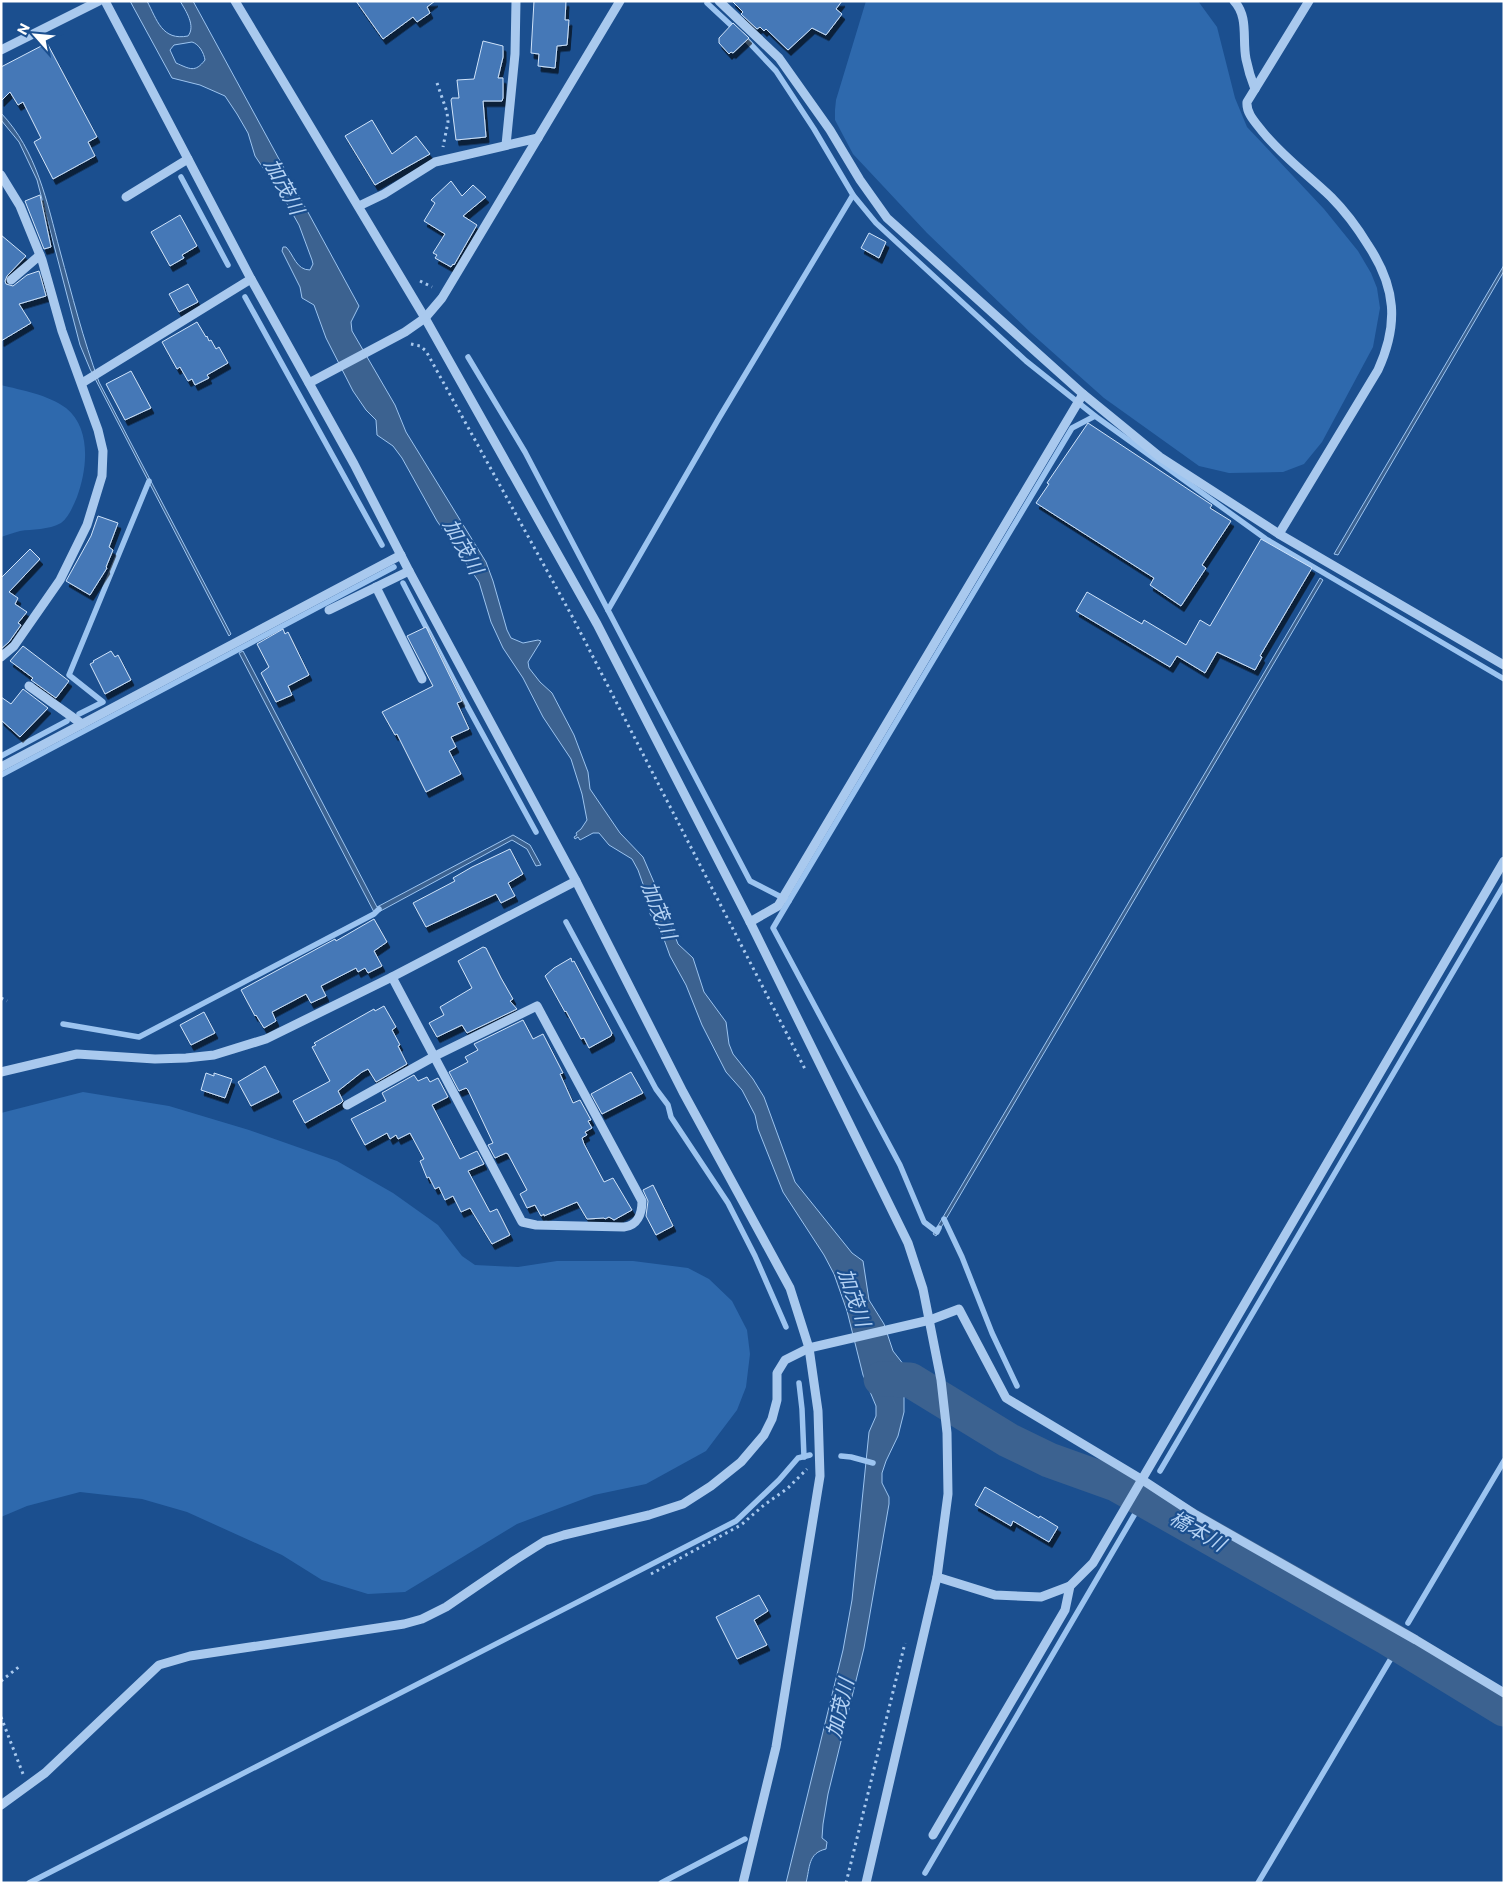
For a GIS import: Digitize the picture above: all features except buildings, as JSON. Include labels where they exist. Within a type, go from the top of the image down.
[{"type":"street","points":[[1,50],[100,1]]},
{"type":"street","points":[[105,1],[576,881],[684,1092],[790,1288],[809,1348],[818,1411],[820,1469],[776,1747],[743,1883]]},
{"type":"street","points":[[235,1],[426,318],[597,624],[750,922],[908,1244],[923,1289],[941,1380],[947,1433],[948,1494],[937,1577],[866,1883]]},
{"type":"street","points":[[506,146],[515,54],[516,1]]},
{"type":"street","points":[[309,383],[404,332],[426,318],[442,298],[620,1]]},
{"type":"street","points":[[719,1],[779,58],[830,130],[860,180],[887,218],[1083,394],[1160,457],[1279,534],[1504,665]]},
{"type":"street","points":[[1234,1],[1245,26],[1245,56],[1255,89]]},
{"type":"street","points":[[1279,534],[1378,370],[1390,337],[1392,308],[1391,294],[1384,272],[1349,216],[1271,142],[1248,111],[1248,102],[1255,89],[1309,1]]},
{"type":"street","points":[[359,206],[384,194],[435,162],[538,138]]},
{"type":"street","points":[[126,197],[188,159]]},
{"type":"street","points":[[1,175],[20,206],[40,256],[62,331],[82,383],[103,451],[102,476],[87,525],[60,580],[14,646],[1,657]]},
{"type":"street","points":[[12,280],[40,256]]},
{"type":"street","points":[[82,383],[252,278]]},
{"type":"street","points":[[750,922],[778,906],[1083,394]]},
{"type":"street","points":[[1,767],[401,555]]},
{"type":"street","points":[[329,610],[409,571]]},
{"type":"street","points":[[376,587],[422,679]]},
{"type":"street","points":[[29,686],[82,724]]},
{"type":"street","points":[[937,1577],[995,1595],[1041,1597],[1070,1586],[1093,1563],[1504,861]]},
{"type":"street","points":[[1,1072],[77,1054],[155,1059],[214,1055],[266,1039],[392,977],[576,881]]},
{"type":"street","points":[[347,1105],[434,1056],[537,1006],[642,1201],[642,1211],[636,1222],[624,1227],[536,1226],[522,1222],[434,1056],[392,977]]},
{"type":"street","points":[[1,1805],[45,1773],[159,1665],[190,1656],[404,1624],[422,1619],[446,1607],[514,1560],[546,1541],[683,1504],[729,1473],[756,1446],[772,1419],[777,1400],[778,1373],[785,1360],[809,1348],[930,1320],[959,1309],[1006,1398],[1139,1482],[1416,1640],[1504,1693]]},
{"type":"street","points":[[934,1835],[1065,1610],[1070,1586]]},
{"type":"path","points":[[437,83],[447,112],[448,122],[443,150],[444,160]]},
{"type":"path","points":[[415,273],[423,283],[436,287]]},
{"type":"path","points":[[408,343],[420,346],[426,352],[578,627],[806,1071]]},
{"type":"path","points":[[1,998],[7,1001]]},
{"type":"path","points":[[651,1574],[741,1525],[788,1488],[805,1469],[820,1469]]},
{"type":"path","points":[[846,1883],[906,1642]]},
{"type":"path","points":[[1,1681],[20,1666]]},
{"type":"path","points":[[1,1717],[27,1786]]},
{"type":"shaded area","points":[[866,1],[1198,1],[1217,27],[1235,98],[1247,127],[1324,209],[1358,251],[1371,273],[1377,288],[1380,308],[1373,347],[1322,442],[1304,464],[1283,472],[1229,473],[1199,466],[1104,398],[1031,333],[927,233],[853,154],[835,120],[836,100]]},
{"type":"shaded area","points":[[1,385],[43,396],[66,408],[80,427],[84,438],[85,463],[77,497],[69,515],[64,521],[51,527],[20,531],[1,537]]},
{"type":"shaded area","points":[[83,1092],[169,1106],[249,1130],[337,1161],[393,1193],[438,1225],[462,1256],[475,1265],[518,1267],[557,1261],[633,1261],[688,1268],[709,1279],[732,1301],[747,1330],[750,1354],[746,1387],[737,1410],[706,1451],[646,1484],[594,1495],[517,1524],[405,1592],[368,1594],[322,1580],[282,1555],[187,1512],[142,1499],[80,1492],[27,1506],[1,1517],[1,1113]]},
{"type":"water","name":"加茂川","points":[[130,1],[147,1],[162,28],[166,32],[179,37],[188,36],[191,28],[189,18],[180,1],[193,1],[359,306],[351,322],[352,331],[395,405],[406,432],[486,562],[511,638],[523,643],[541,641],[528,662],[529,668],[552,693],[574,735],[588,772],[590,789],[620,833],[643,857],[678,944],[693,958],[704,992],[726,1022],[729,1044],[733,1054],[753,1079],[764,1097],[795,1182],[852,1253],[863,1261],[869,1300],[884,1324],[893,1351],[904,1365],[904,1412],[898,1436],[882,1473],[882,1483],[889,1497],[889,1504],[864,1648],[828,1794],[822,1838],[827,1842],[826,1849],[813,1857],[809,1866],[806,1883],[786,1883],[843,1650],[852,1600],[869,1432],[876,1416],[876,1406],[863,1375],[847,1311],[834,1274],[824,1255],[783,1192],[758,1129],[755,1115],[742,1090],[726,1072],[702,1025],[686,985],[670,956],[661,931],[650,914],[648,898],[638,870],[632,859],[609,845],[599,833],[593,833],[580,840],[578,837],[575,839],[576,833],[587,820],[582,794],[571,759],[543,717],[523,678],[503,648],[491,622],[479,582],[437,521],[402,458],[393,446],[377,435],[376,420],[366,410],[353,391],[326,338],[314,305],[302,298],[300,287],[282,251],[283,247],[286,247],[301,268],[310,270],[313,264],[299,225],[255,156],[248,133],[225,96],[200,85],[172,78]],"holes":[[[195,43],[204,55],[205,60],[198,67],[192,69],[176,63],[170,50],[174,45]]]},
{"type":"water","points":[[1,113],[24,144],[39,178],[83,333],[99,382],[231,634],[229,636],[90,369],[80,345],[37,180],[19,142],[1,120]]},
{"type":"water","points":[[1504,265],[1504,271],[1338,555],[1334,554]]},
{"type":"water","points":[[1320,578],[1323,580],[936,1236],[933,1234]]},
{"type":"water","points":[[243,651],[377,907],[513,835],[530,845],[541,865],[536,866],[527,849],[512,840],[375,914],[239,653]]},
{"type":"waterway","points":[[707,3],[735,29]]},
{"type":"waterway","points":[[742,35],[776,71],[814,129],[853,195],[876,223],[1026,361],[1095,416],[1266,539],[1504,679]]},
{"type":"waterway","points":[[181,177],[228,265]]},
{"type":"waterway","points":[[608,610],[719,418],[853,195]]},
{"type":"waterway","points":[[245,297],[382,545]]},
{"type":"waterway","points":[[468,357],[525,452],[750,881],[789,901],[773,928],[900,1165],[924,1222],[937,1232],[939,1228]]},
{"type":"waterway","points":[[789,901],[1072,428],[1095,416]]},
{"type":"waterway","points":[[79,714],[103,702],[69,675],[149,481]]},
{"type":"waterway","points":[[1,775],[394,567]]},
{"type":"waterway","points":[[403,583],[536,832]]},
{"type":"waterway","points":[[1,756],[67,721]]},
{"type":"waterway","points":[[1160,1471],[1504,885]]},
{"type":"waterway","points":[[63,1024],[139,1037],[374,914],[379,909]]},
{"type":"waterway","points":[[566,922],[656,1089],[668,1105],[671,1117],[728,1203],[755,1256],[786,1327]]},
{"type":"waterway","points":[[944,1219],[962,1257],[992,1333],[1017,1386]]},
{"type":"waterway","name":"橋本川","points":[[881,1379],[910,1380],[1008,1440],[1049,1460],[1116,1484],[1388,1638],[1504,1709]]},
{"type":"waterway","points":[[799,1383],[804,1457]]},
{"type":"waterway","points":[[29,1883],[736,1521],[779,1480],[798,1458],[810,1455]]},
{"type":"waterway","points":[[841,1456],[873,1463]]},
{"type":"waterway","points":[[1408,1623],[1504,1461]]},
{"type":"waterway","points":[[925,1873],[1143,1500]]},
{"type":"waterway","points":[[1258,1883],[1399,1645]]},
{"type":"waterway","points":[[661,1883],[745,1839]]}]
